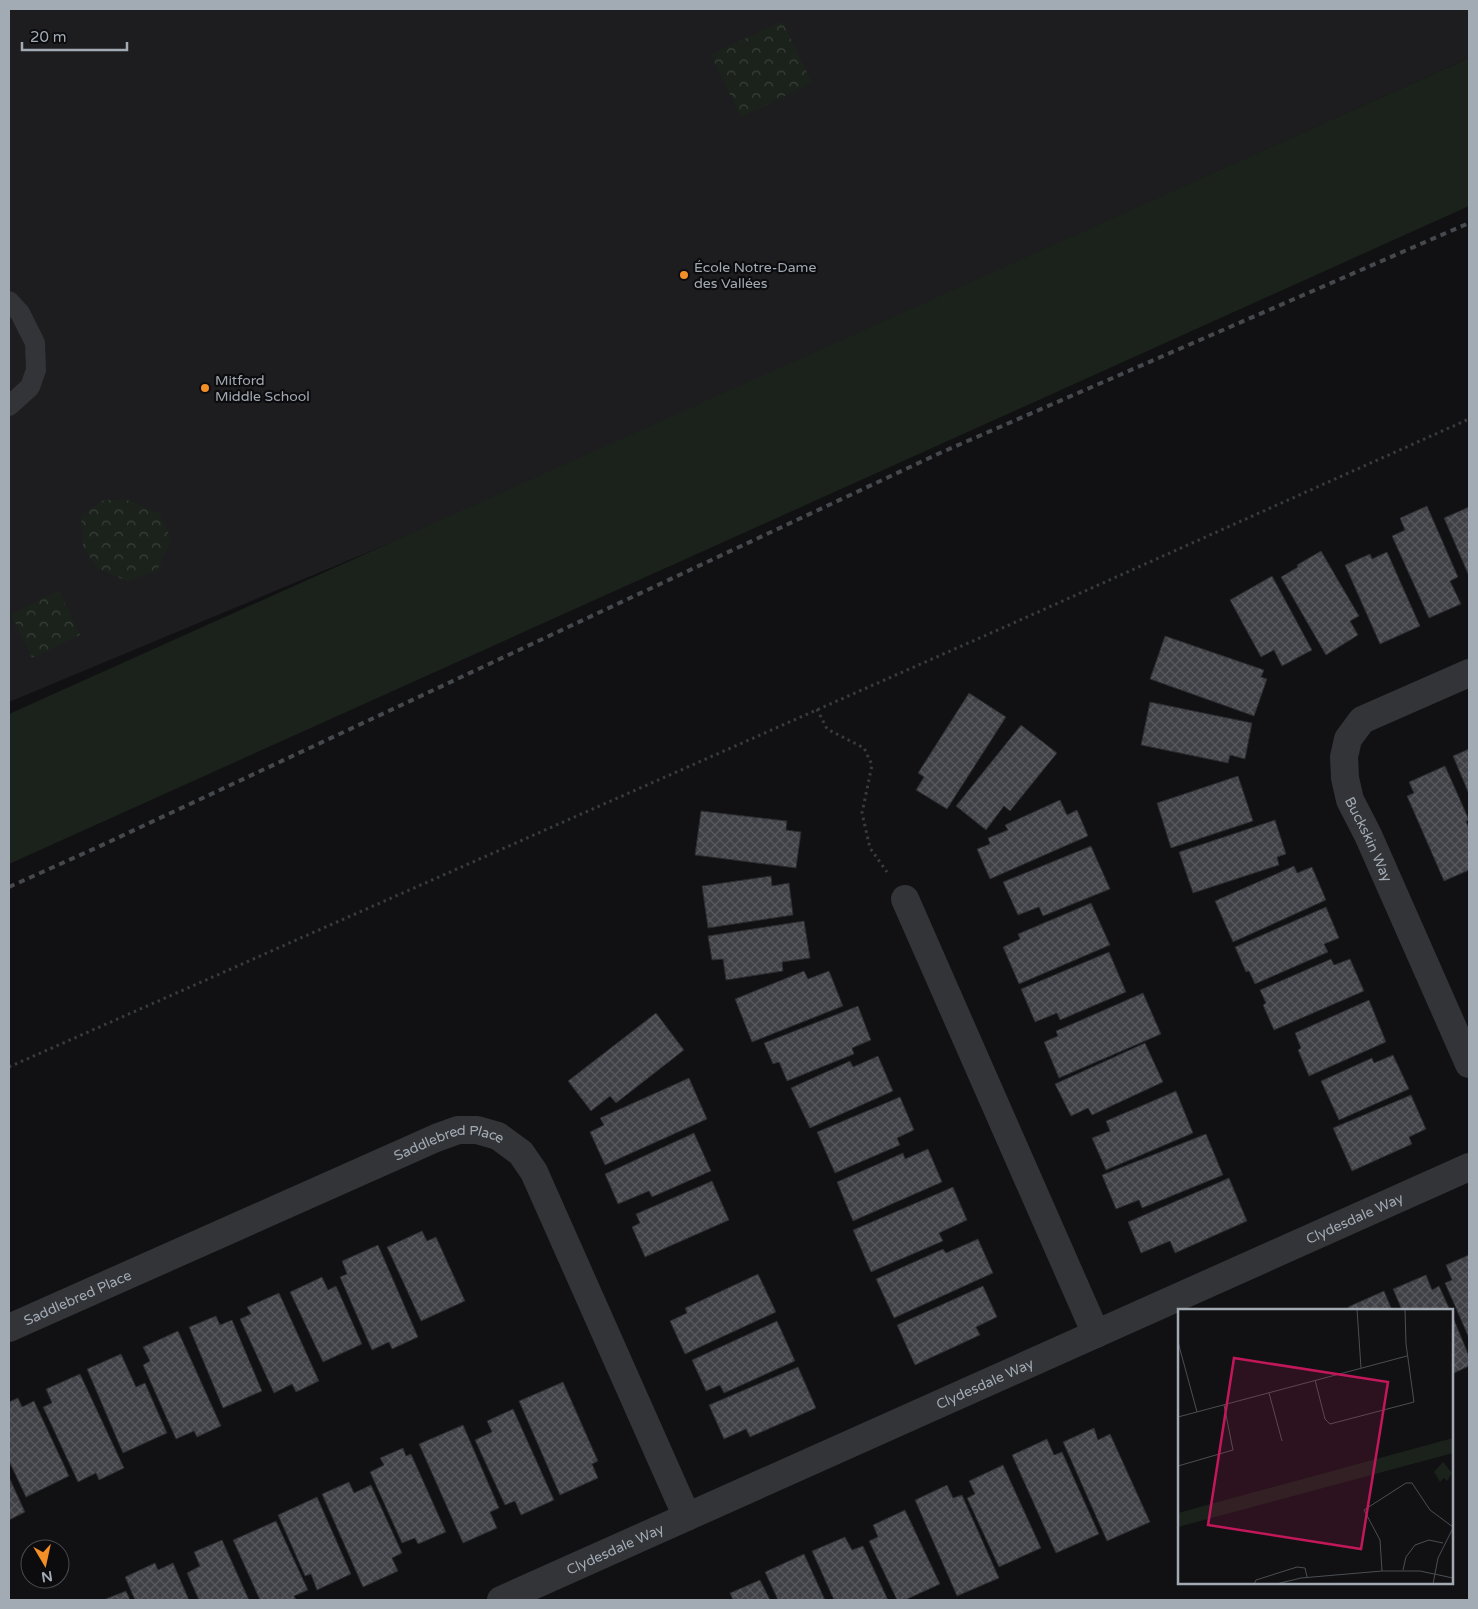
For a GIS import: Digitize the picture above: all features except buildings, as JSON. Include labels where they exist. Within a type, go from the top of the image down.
[{"type":"street","name":"Buckskin Way","points":[[1469,673],[1362,720],[1348,739],[1344,757],[1345,778],[1350,800],[1368,835],[1469,1064]]},
{"type":"street","points":[[905,899],[1096,1334]]},
{"type":"street","name":"Saddlebred Place","points":[[9,1328],[436,1138],[458,1130],[477,1130],[498,1136],[521,1153],[534,1172],[687,1517]]},
{"type":"street","name":"Clydesdale Way","points":[[501,1600],[1469,1167]]},
{"type":"lane","points":[[9,301],[20,313],[35,343],[36,370],[30,387],[9,406]]},
{"type":"path","points":[[9,1067],[1469,419]]},
{"type":"path","points":[[817,709],[827,729],[864,748],[872,765],[862,813],[870,848],[905,899]]},
{"type":"shaded area","points":[[9,9],[1469,9],[1469,58],[426,528],[9,702]]},
{"type":"green space","points":[[782,21],[812,83],[741,117],[711,55]]},
{"type":"green space","points":[[1469,58],[1469,206],[9,864],[9,714]]},
{"type":"green space","points":[[104,500],[127,500],[159,513],[171,539],[157,571],[127,581],[97,568],[83,547],[81,516]]},
{"type":"green space","points":[[59,591],[80,635],[32,658],[11,614]]},
{"type":"railway","points":[[9,887],[940,453],[1469,223]]},
{"type":"place","name":"École Notre-Dame des Vallées","points":[[684,275]]},
{"type":"place","name":"Mitford Middle School","points":[[205,388]]}]
